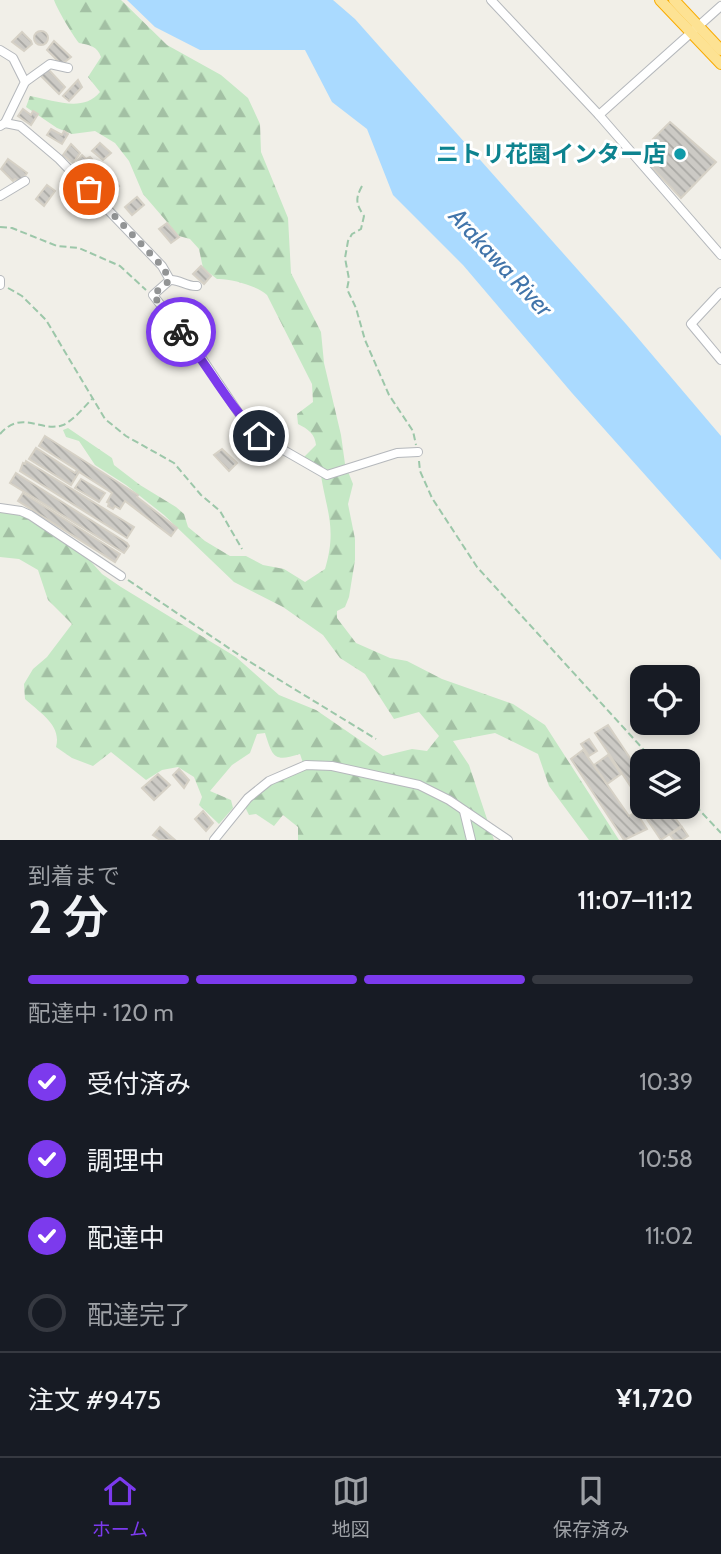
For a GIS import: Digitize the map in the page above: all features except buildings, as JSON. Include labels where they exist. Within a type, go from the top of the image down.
[{"type":"highway","points":[[660,0],[721,50]]},
{"type":"highway","points":[[674,0],[721,64]]},
{"type":"street","points":[[491,0],[598,115],[721,255]]},
{"type":"street","points":[[598,115],[721,6]]},
{"type":"street","points":[[0,50],[13,58],[25,82]]},
{"type":"street","points":[[68,68],[50,64],[25,82],[3,125],[20,127],[59,159],[153,256],[170,280],[190,287],[197,286]]},
{"type":"street","points":[[0,196],[25,181]]},
{"type":"street","points":[[170,280],[153,295],[201,356],[246,424],[259,436],[327,475],[397,453],[418,452]]},
{"type":"street","points":[[721,292],[691,324],[721,360]]},
{"type":"street","points":[[0,508],[21,510],[30,515],[121,576]]},
{"type":"street","points":[[214,840],[248,798],[269,781],[306,765],[332,766],[419,786],[449,800],[508,840]]},
{"type":"street","points":[[464,811],[471,840]]},
{"type":"path","points":[[362,186],[356,198],[364,215],[364,222],[361,229],[352,234],[348,241],[345,258],[349,279],[347,289],[389,395],[412,430],[420,471],[432,498],[477,567],[643,749]]},
{"type":"path","points":[[0,228],[12,228],[57,246],[79,248],[120,266],[153,295]]},
{"type":"path","points":[[0,283],[22,296],[46,320],[106,419],[117,429],[174,463],[201,495],[220,511],[242,549]]},
{"type":"path","points":[[0,434],[7,426],[17,422],[61,426],[93,398]]},
{"type":"path","points":[[121,576],[242,657],[376,739]]},
{"type":"path","points":[[700,811],[721,833]]},
{"type":"green space","points":[[54,0],[121,0],[167,45],[221,75],[248,98],[260,124],[261,152],[288,218],[291,273],[321,332],[324,363],[345,464],[353,484],[348,504],[355,539],[355,560],[349,597],[345,607],[337,611],[337,618],[356,643],[390,658],[407,661],[442,679],[513,704],[545,725],[619,840],[589,840],[549,786],[538,754],[495,733],[453,741],[469,765],[494,840],[298,840],[298,827],[283,815],[274,826],[256,814],[249,815],[245,807],[262,787],[303,763],[300,754],[285,758],[276,756],[265,733],[257,734],[250,753],[232,765],[210,791],[231,800],[233,808],[219,824],[199,805],[202,797],[194,777],[178,767],[162,770],[146,780],[111,752],[93,766],[72,758],[56,747],[56,732],[53,726],[25,699],[24,684],[33,669],[47,657],[72,624],[48,600],[38,570],[19,559],[0,557],[0,512],[23,516],[86,556],[102,574],[121,587],[236,657],[279,695],[316,710],[383,756],[412,749],[427,751],[439,736],[419,712],[394,719],[365,674],[340,658],[323,635],[283,607],[234,582],[164,515],[95,465],[79,441],[66,437],[63,430],[68,428],[112,458],[114,465],[184,514],[188,527],[230,556],[246,556],[263,565],[284,569],[305,582],[325,569],[329,554],[330,529],[320,468],[303,458],[316,445],[310,432],[298,424],[297,414],[313,402],[312,384],[267,295],[243,283],[217,279],[203,268],[199,249],[190,239],[179,236],[143,194],[129,161],[115,143],[95,131],[72,134],[57,128],[26,107],[30,96],[77,104],[100,92],[88,77],[101,57],[99,53],[93,47],[79,43]]},
{"type":"water","name":"Arakawa River","points":[[127,0],[333,0],[355,19],[626,324],[721,436],[721,560],[572,393],[463,265],[393,195],[367,129],[332,102],[305,50],[200,50],[155,27]]},
{"type":"way so far","points":[[89,189],[162,266],[170,280],[153,295],[181,332]]},
{"type":"place","name":"ニトリ花園インター店","points":[[680,154]]},
{"type":"route","points":[[181,332],[201,356],[246,424],[259,436]]}]
